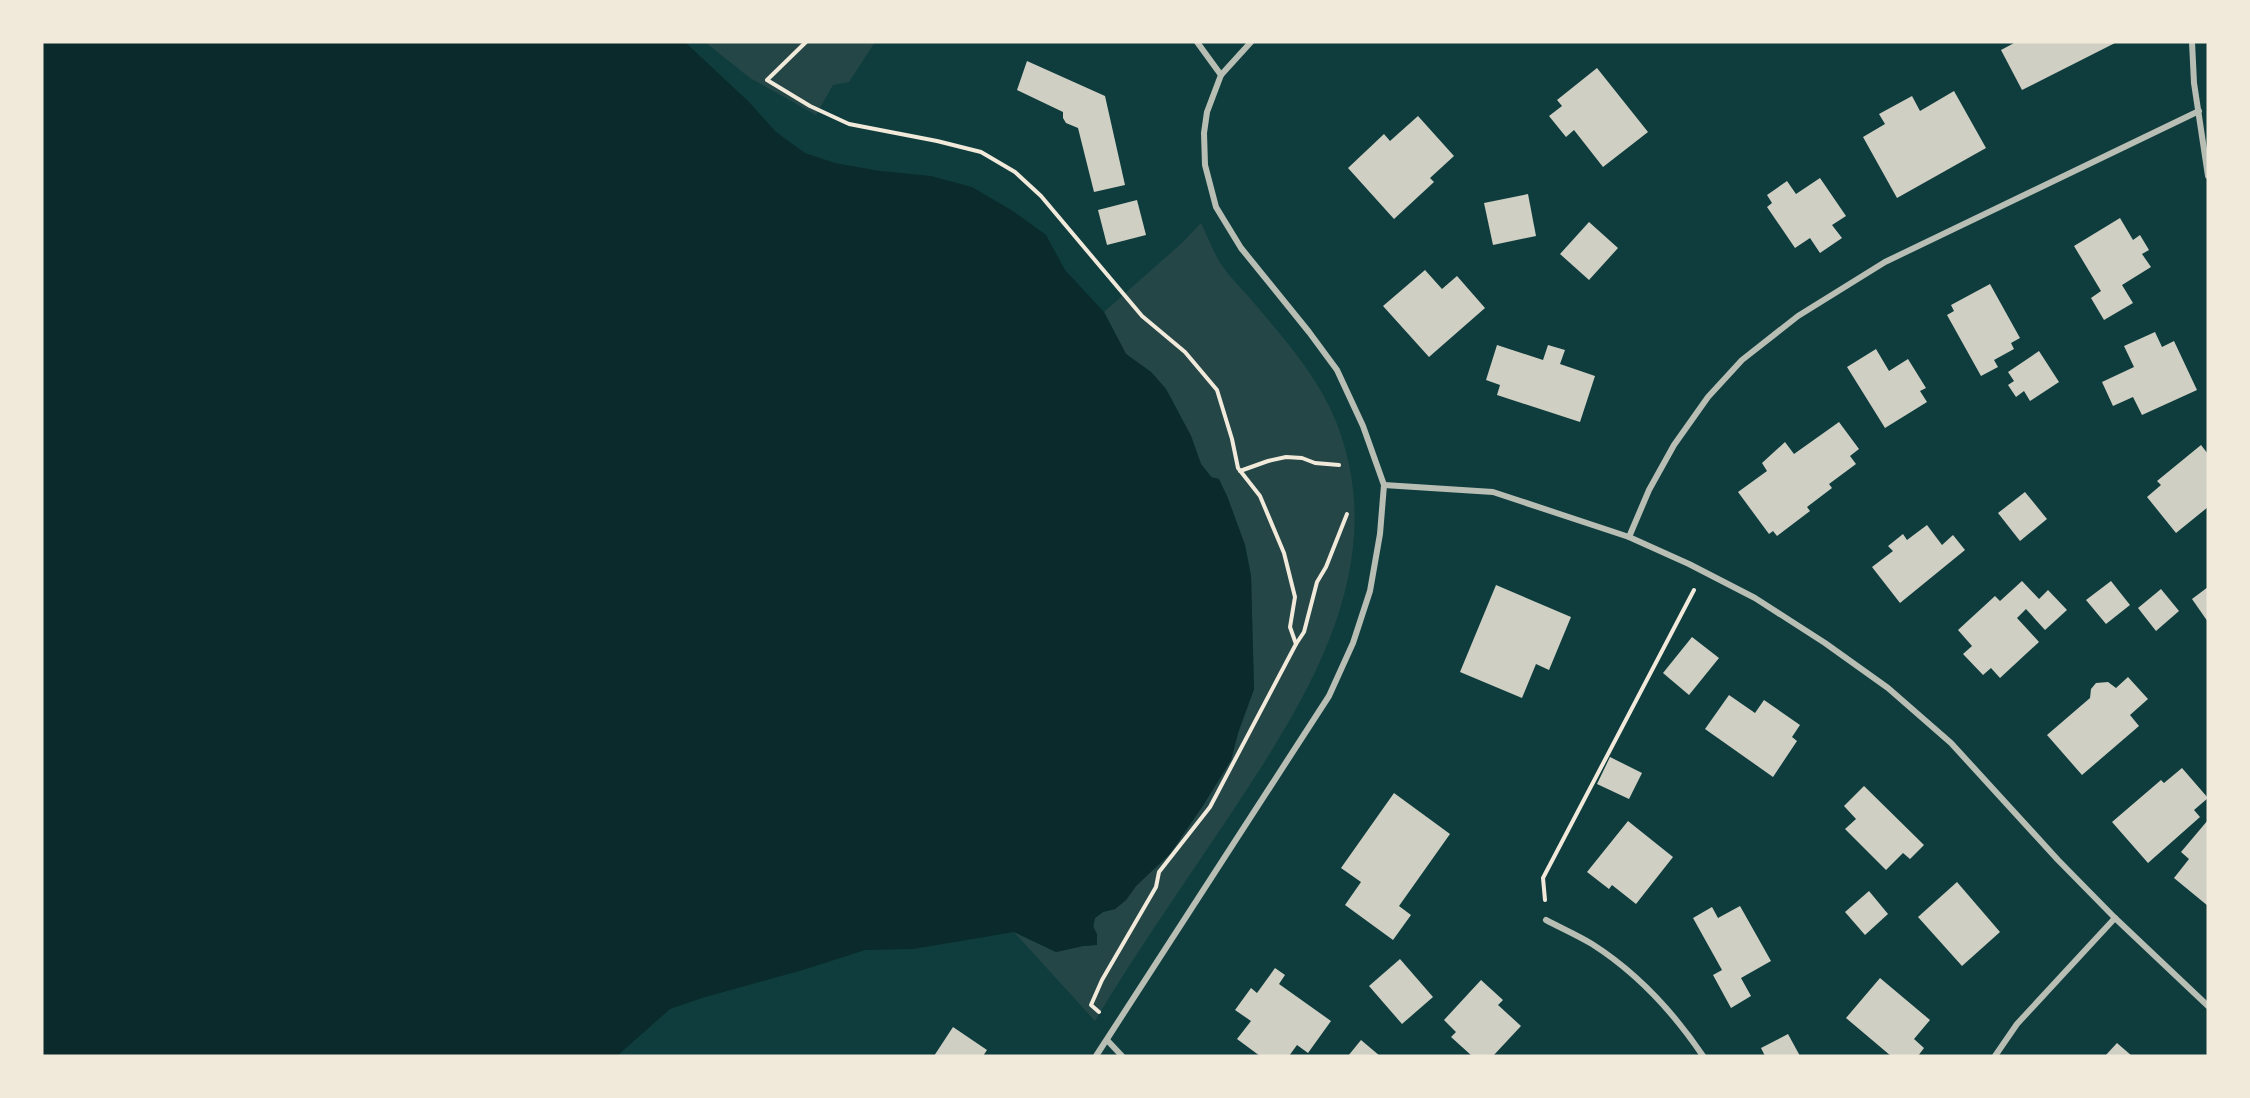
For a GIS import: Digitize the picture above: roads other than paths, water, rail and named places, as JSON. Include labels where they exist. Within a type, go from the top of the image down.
[{"type":"street","points":[[1197,42],[1221,75]]},
{"type":"street","points":[[1096,1056],[1329,696],[1353,643],[1370,591],[1380,534],[1384,485],[1363,426],[1337,370],[1310,332],[1241,248],[1216,207],[1206,165],[1204,133],[1207,112],[1221,75],[1251,42]]},
{"type":"street","points":[[2192,42],[2194,83],[2208,176]]},
{"type":"street","points":[[1629,537],[1649,490],[1674,445],[1708,397],[1742,360],[1798,316],[1885,262],[2199,111]]},
{"type":"street","points":[[1384,485],[1493,492],[1629,537],[1704,571],[1755,598],[1825,643],[1888,688],[1952,743],[2058,860],[2115,918],[2208,1006]]},
{"type":"street","points":[[1995,1056],[2017,1024],[2115,918]]},
{"type":"street","points":[[1546,920],[1592,944],[1629,971],[1670,1013],[1703,1056]]},
{"type":"street","points":[[1107,1040],[1122,1056]]}]
